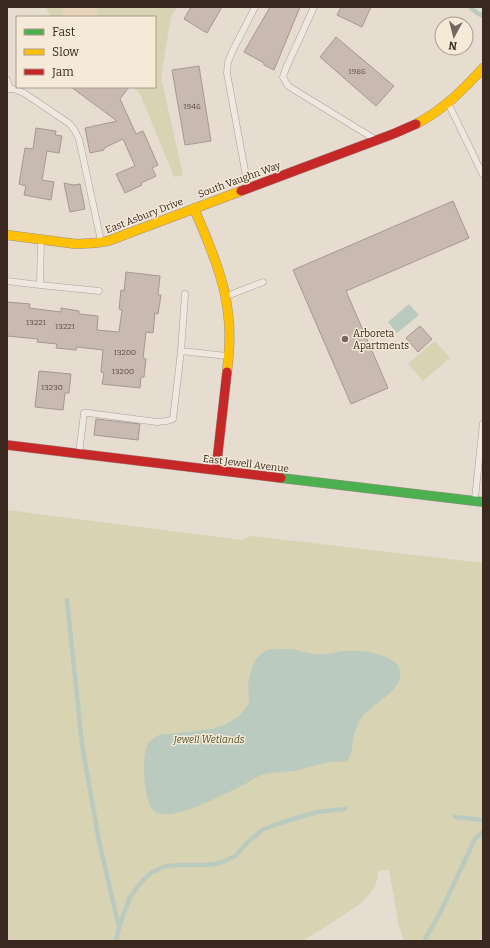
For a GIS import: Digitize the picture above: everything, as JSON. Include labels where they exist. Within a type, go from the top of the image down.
[{"type":"street","name":"South Vaughn Way","points":[[216,470],[228,356],[229,318],[226,297],[217,266],[194,208],[414,125],[435,113],[448,103],[483,68]]},
{"type":"street","name":"East Asbury Drive","points":[[7,235],[76,244],[102,242],[123,236],[194,208]]},
{"type":"street","name":"East Jewell Avenue","points":[[7,446],[479,502]]},
{"type":"lane","points":[[249,188],[227,73],[230,57],[255,7]]},
{"type":"lane","points":[[314,7],[283,77],[288,86],[377,140]]},
{"type":"lane","points":[[7,80],[9,89],[14,89],[24,93],[70,124],[75,131],[79,139],[102,242]]},
{"type":"lane","points":[[448,103],[483,175]]},
{"type":"lane","points":[[40,285],[42,239]]},
{"type":"lane","points":[[7,281],[99,291]]},
{"type":"lane","points":[[226,297],[263,282]]},
{"type":"lane","points":[[79,454],[84,413],[157,422],[173,419],[181,351],[185,294]]},
{"type":"lane","points":[[181,351],[228,356]]},
{"type":"lane","points":[[479,502],[483,422]]},
{"type":"green space","points":[[46,7],[177,7],[171,17],[161,77],[183,175],[174,177],[141,96],[134,88],[156,88],[156,16],[50,16]]},
{"type":"green space","points":[[435,341],[450,358],[423,381],[408,364]]},
{"type":"green space","name":"Jewell Wetlands","points":[[7,510],[242,540],[251,536],[483,563],[483,941],[404,941],[399,926],[389,870],[378,871],[375,886],[361,903],[303,941],[7,941]]},
{"type":"sand","points":[[62,7],[97,7],[97,14],[95,16],[63,15]]},
{"type":"shaded area","points":[[409,304],[419,315],[397,333],[388,322]]},
{"type":"shaded area","points":[[291,649],[321,654],[345,651],[362,651],[372,653],[391,659],[397,665],[400,672],[399,681],[388,695],[366,713],[360,720],[353,739],[351,754],[346,762],[328,763],[294,771],[276,772],[262,775],[214,799],[190,809],[169,814],[155,812],[149,801],[144,776],[146,750],[149,743],[159,735],[213,729],[226,724],[239,716],[248,705],[248,684],[255,660],[267,650]]},
{"type":"building","points":[[191,7],[222,7],[207,33],[184,19]]},
{"type":"building","points":[[270,7],[300,7],[274,70],[244,52]]},
{"type":"building","points":[[341,7],[371,7],[362,27],[337,15]]},
{"type":"building","points":[[336,37],[394,86],[376,106],[320,57]]},
{"type":"building","points":[[199,66],[211,141],[185,145],[172,70]]},
{"type":"building","points":[[72,88],[128,88],[120,99],[136,134],[143,131],[158,165],[152,168],[156,176],[125,193],[116,174],[135,166],[123,139],[104,148],[104,150],[90,153],[85,128],[117,121]]},
{"type":"building","points":[[36,128],[56,131],[55,135],[62,136],[59,153],[47,151],[42,180],[54,182],[51,200],[24,195],[26,186],[19,184],[25,148],[33,149]]},
{"type":"building","points":[[64,183],[73,185],[80,184],[85,209],[70,212]]},
{"type":"building","name":"Arboreta Apartments","points":[[453,201],[469,238],[346,291],[388,388],[351,404],[293,270]]},
{"type":"building","points":[[126,272],[160,276],[158,295],[161,295],[158,314],[155,313],[153,333],[146,332],[143,358],[146,359],[144,377],[141,377],[140,388],[102,384],[104,373],[101,372],[103,350],[77,347],[76,350],[56,348],[57,344],[37,342],[38,339],[7,336],[7,302],[30,304],[29,308],[61,312],[61,308],[79,311],[79,314],[98,316],[97,330],[119,332],[122,310],[119,309],[121,290],[124,291]]},
{"type":"building","points":[[420,326],[432,339],[418,352],[406,338]]},
{"type":"building","points":[[39,371],[71,374],[69,393],[65,393],[63,410],[35,407]]},
{"type":"building","points":[[96,419],[140,424],[138,440],[94,435]]},
{"type":"waterway","points":[[470,7],[483,16]]},
{"type":"waterway","points":[[67,600],[82,744],[99,841],[119,927]]},
{"type":"waterway","points":[[116,941],[119,927],[130,897],[142,881],[152,872],[166,866],[220,863],[235,856],[262,830],[317,812],[345,809]]},
{"type":"waterway","points":[[455,817],[483,820]]},
{"type":"waterway","points":[[424,941],[441,911],[475,839],[483,832]]},
{"type":"traffic: fast","points":[[281,478],[483,502]]},
{"type":"traffic: slow","points":[[416,124],[452,99],[483,68]]},
{"type":"traffic: slow","points":[[7,235],[76,244],[108,241],[241,191]]},
{"type":"traffic: slow","points":[[194,208],[215,259],[226,299],[230,335],[227,372]]},
{"type":"traffic: jam","points":[[241,191],[416,124]]},
{"type":"traffic: jam","points":[[216,470],[227,372]]},
{"type":"traffic: jam","points":[[7,445],[281,478]]},
{"type":"place","name":"Arboreta Apartments","points":[[345,339]]}]
